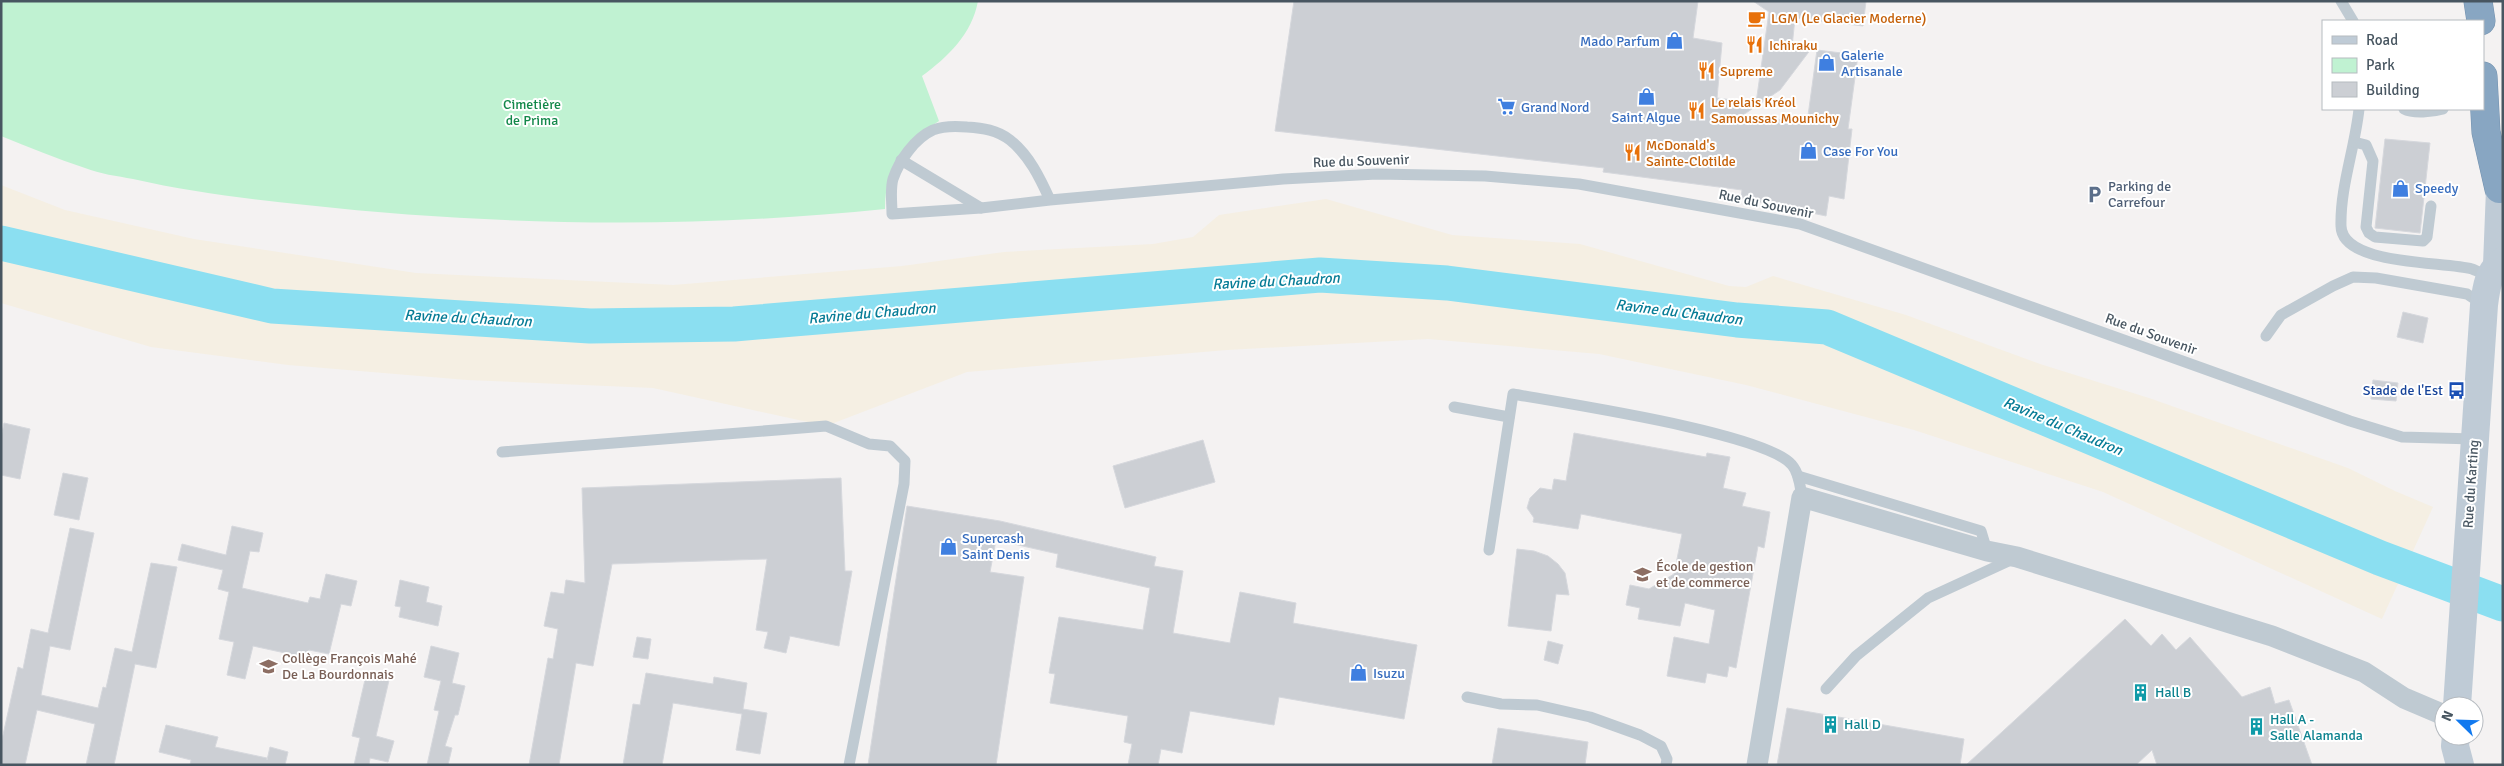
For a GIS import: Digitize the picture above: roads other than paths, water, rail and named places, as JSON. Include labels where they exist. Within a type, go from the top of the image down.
[{"type":"highway","points":[[2478,1],[2481,20]]},
{"type":"highway","points":[[2484,107],[2486,132],[2499,188]]},
{"type":"main road","name":"Rue du Karting","points":[[2454,696],[2484,305],[2496,268],[2499,188],[2503,150]]},
{"type":"main road","points":[[2456,746],[2460,765]]},
{"type":"street","points":[[1757,765],[1802,497],[1987,552],[2017,558],[2280,638],[2364,672],[2404,698],[2434,703]]},
{"type":"lane","points":[[2341,1],[2352,20]]},
{"type":"lane","points":[[2359,110],[2345,187],[2341,228],[2348,241],[2357,249],[2378,256],[2472,269],[2496,268]]},
{"type":"lane","points":[[2406,110],[2409,112],[2439,110]]},
{"type":"lane","points":[[981,208],[901,160],[918,142],[934,130],[957,126],[990,129],[1010,140],[1028,159],[1037,172],[1050,200]]},
{"type":"lane","points":[[2354,142],[2366,145],[2373,160],[2366,227],[2369,233],[2375,237],[2423,241],[2427,237],[2431,206]]},
{"type":"lane","name":"Rue du Souvenir","points":[[901,160],[893,181],[892,214],[981,208],[1283,179],[1377,174],[1485,176],[1579,184],[1800,224],[2350,421],[2402,437],[2474,439]]},
{"type":"lane","points":[[2266,336],[2282,315],[2333,286],[2353,278],[2376,278],[2467,294],[2484,305]]},
{"type":"lane","points":[[1489,550],[1513,394],[1648,419],[1747,442],[1771,451],[1792,464],[1798,476],[1802,497]]},
{"type":"lane","points":[[1454,407],[1509,417]]},
{"type":"lane","points":[[502,452],[826,426],[869,444],[890,446],[905,461],[904,484],[849,765]]},
{"type":"lane","points":[[1798,476],[1981,531],[1987,552]]},
{"type":"lane","points":[[1826,689],[1856,656],[1928,598],[2017,558]]},
{"type":"lane","points":[[1468,697],[1501,704],[1537,705],[1590,717],[1640,735],[1661,746],[1667,758],[1666,765]]},
{"type":"waterway","name":"Ravine du Chaudron","points":[[1,243],[272,306],[590,326],[734,324],[1320,275],[1447,283],[1737,320],[1827,327],[2380,558],[2503,604]]},
{"type":"place","name":"LGM (Le Glacier Moderne)","points":[[1757,18]]},
{"type":"place","name":"Mado Parfum","points":[[1674,41]]},
{"type":"place","name":"Ichiraku","points":[[1755,45]]},
{"type":"place","name":"Galerie Artisanale","points":[[1827,63]]},
{"type":"place","name":"Supreme","points":[[1706,71]]},
{"type":"place","name":"Saint Algue","points":[[1646,97]]},
{"type":"place","name":"Grand Nord","points":[[1507,107]]},
{"type":"place","name":"Le relais Kréol Samoussas Mounichy","points":[[1697,110]]},
{"type":"place","name":"Case For You","points":[[1809,151]]},
{"type":"place","name":"McDonald's Sainte-Clotilde","points":[[1632,153]]},
{"type":"place","name":"Speedy","points":[[2401,188]]},
{"type":"place","name":"Parking de Carrefour","points":[[2094,194]]},
{"type":"place","name":"Stade de l'Est","points":[[2457,390]]},
{"type":"place","name":"Supercash Saint Denis","points":[[948,546]]},
{"type":"place","name":"École de gestion et de commerce","points":[[1642,574]]},
{"type":"place","name":"Collège François Mahé De La Bourdonnais","points":[[268,666]]},
{"type":"place","name":"Isuzu","points":[[1359,673]]},
{"type":"place","name":"Hall B","points":[[2141,692]]},
{"type":"place","name":"Hall D","points":[[1830,724]]},
{"type":"place","name":"Hall A - Salle Alamanda","points":[[2256,727]]},
{"type":"park label","name":"Cimetière de Prima","points":[[532,112]]}]
